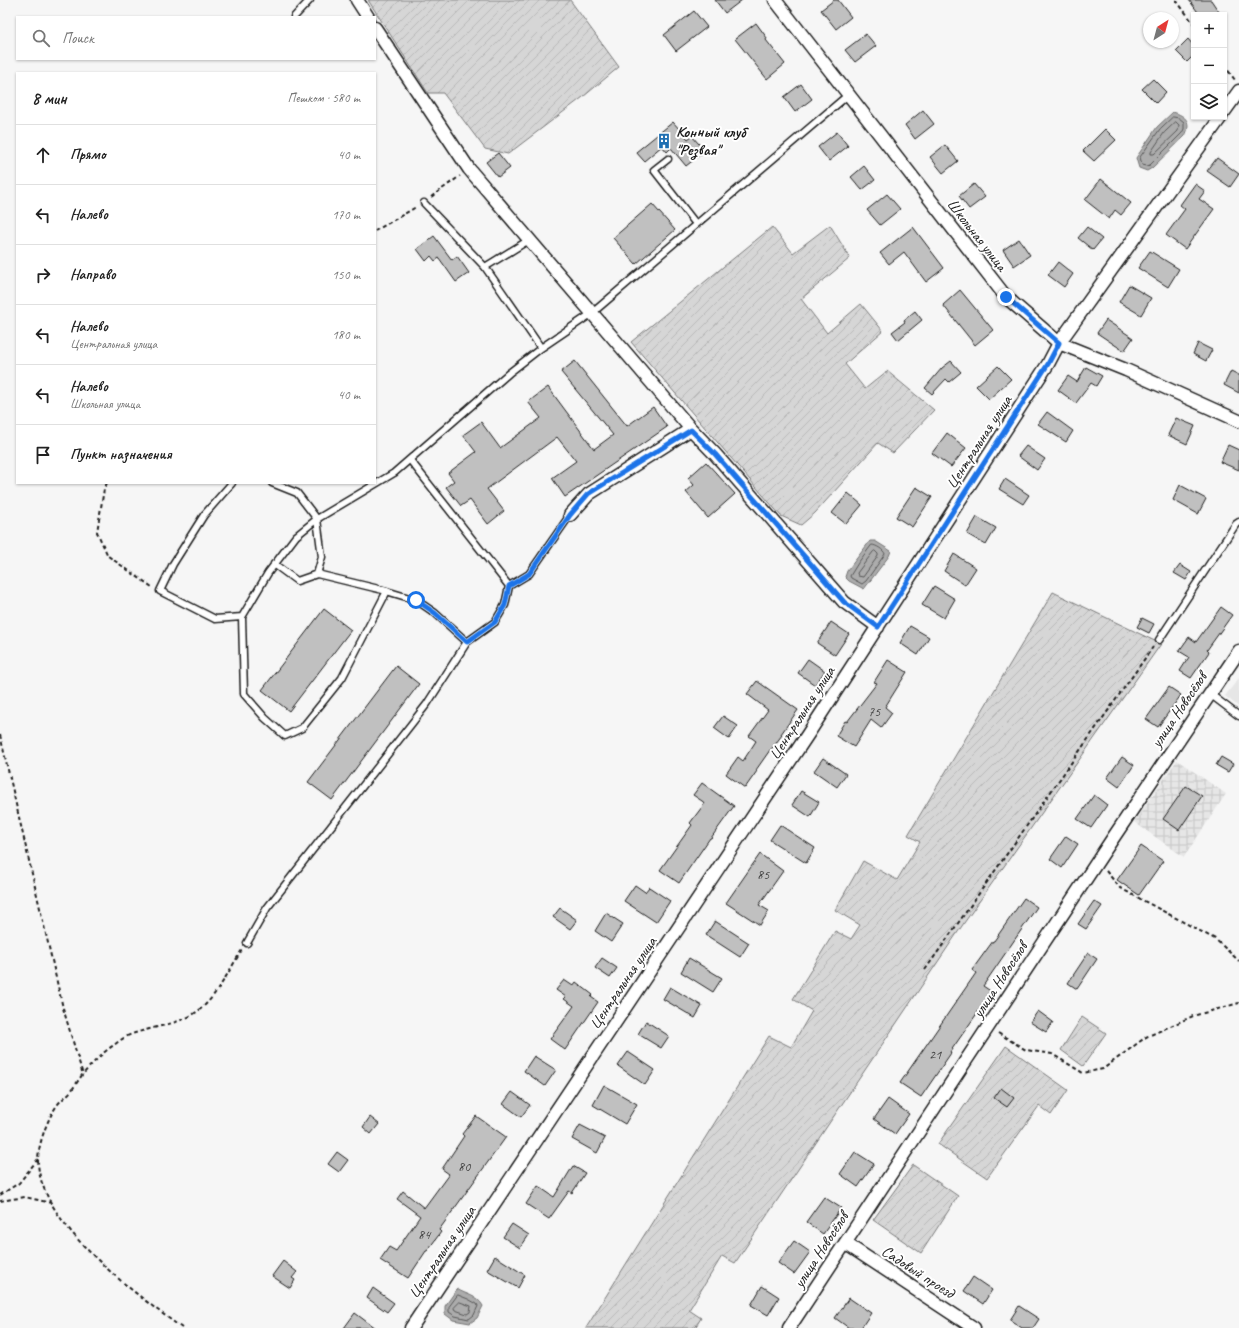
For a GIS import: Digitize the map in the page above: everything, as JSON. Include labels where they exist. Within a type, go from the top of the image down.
[{"type":"street","points":[[357,0],[367,16]]},
{"type":"street","name":"Школьная улица","points":[[775,0],[1006,297],[1059,343],[1126,370],[1239,421]]},
{"type":"street","points":[[376,30],[469,169],[691,430],[715,454],[844,602],[878,627]]},
{"type":"street","points":[[1227,107],[1238,87]]},
{"type":"street","name":"Центральная улица","points":[[411,1328],[808,734],[1048,364],[1059,343],[1219,120]]},
{"type":"street","points":[[570,515],[588,494],[691,430]]},
{"type":"street","name":"улица Новосёлов","points":[[789,1328],[1097,861],[1239,651]]},
{"type":"street","name":"Садовый проезд","points":[[845,1243],[974,1328]]},
{"type":"lane","points":[[295,16],[310,0]]},
{"type":"lane","points":[[376,484],[394,473],[410,460],[509,373],[541,348],[591,314],[848,95]]},
{"type":"lane","points":[[668,159],[654,170],[696,224]]},
{"type":"lane","points":[[424,203],[485,266],[541,348]]},
{"type":"lane","points":[[485,266],[529,240]]},
{"type":"lane","points":[[410,460],[509,586]]},
{"type":"lane","points":[[231,484],[204,515],[173,564],[160,591],[215,619],[242,617]]},
{"type":"lane","points":[[274,484],[297,493],[317,519],[322,558],[317,574]]},
{"type":"lane","points":[[376,484],[317,519],[296,536],[274,564],[242,617],[244,694],[265,718],[285,736],[302,728],[342,678],[387,591]]},
{"type":"lane","points":[[247,943],[267,908],[426,704],[467,642],[495,622],[505,605],[509,586],[529,574],[570,515]]},
{"type":"lane","points":[[1159,640],[1236,524],[1239,522]]},
{"type":"lane","points":[[274,564],[297,581],[317,574],[387,591],[416,600],[435,613],[467,642]]},
{"type":"lane","points":[[1210,694],[1239,716]]},
{"type":"path","points":[[1176,0],[1191,20]]},
{"type":"path","points":[[1227,70],[1238,87]]},
{"type":"path","points":[[106,484],[104,489],[97,532],[108,556],[148,585],[160,591]]},
{"type":"path","points":[[925,970],[1159,640]]},
{"type":"path","points":[[0,735],[63,1008],[83,1075]]},
{"type":"path","points":[[1097,861],[1120,888],[1215,939],[1239,961]]},
{"type":"path","points":[[182,1328],[141,1298],[81,1244],[51,1203],[39,1174],[38,1159],[41,1141],[57,1104],[71,1091],[83,1075],[112,1046],[130,1034],[182,1019],[197,1012],[209,1001],[247,943]]},
{"type":"path","points":[[989,1026],[1003,1037],[1026,1050],[1052,1054],[1083,1073],[1103,1069],[1146,1037],[1193,1016],[1239,1003]]},
{"type":"path","points":[[0,1195],[19,1183],[38,1159]]},
{"type":"path","points":[[0,1202],[25,1197],[51,1203]]},
{"type":"shaded area","points":[[368,0],[570,0],[619,67],[583,97],[508,154],[485,149],[443,93],[428,93]]},
{"type":"shaded area","points":[[830,225],[850,258],[801,299],[827,333],[861,304],[883,331],[845,364],[865,389],[887,371],[934,410],[893,453],[878,443],[815,513],[801,525],[781,516],[631,342],[772,227],[793,253]]},
{"type":"shaded area","points":[[1053,592],[1161,644],[964,923],[735,1263],[722,1256],[689,1310],[701,1318],[695,1328],[586,1328],[769,1036],[791,1047],[812,1011],[793,999],[835,931],[851,939],[860,925],[835,910],[863,861],[897,880],[920,842],[908,835]]},
{"type":"shaded area","points":[[1239,678],[1239,707],[1225,696]]},
{"type":"shaded area","points":[[1177,760],[1226,794],[1184,857],[1134,822]]},
{"type":"shaded area","points":[[1082,1017],[1106,1033],[1083,1066],[1061,1050]]},
{"type":"shaded area","points":[[1006,1046],[1068,1090],[1051,1115],[1039,1106],[987,1178],[938,1144]]},
{"type":"shaded area","points":[[913,1165],[958,1196],[921,1253],[873,1220]]},
{"type":"water","points":[[1173,112],[1181,115],[1188,123],[1185,136],[1152,168],[1147,171],[1139,168],[1136,158],[1157,127]]},
{"type":"water","points":[[870,541],[875,541],[891,551],[889,556],[864,589],[849,581],[845,577],[847,571]]},
{"type":"water","points":[[457,1289],[475,1297],[483,1306],[477,1318],[470,1323],[453,1320],[445,1314],[445,1306]]},
{"type":"building","points":[[715,0],[742,0],[725,13]]},
{"type":"building","points":[[834,0],[838,0],[851,17],[836,29],[821,10]]},
{"type":"building","points":[[1189,0],[1211,0],[1219,12],[1198,12]]},
{"type":"building","points":[[694,11],[707,27],[676,51],[664,35]]},
{"type":"building","points":[[756,23],[767,38],[766,40],[785,64],[767,79],[735,39]]},
{"type":"building","points":[[866,34],[876,46],[855,62],[845,50]]},
{"type":"building","points":[[1188,39],[1191,42],[1191,58],[1187,62],[1176,51]]},
{"type":"building","points":[[1153,79],[1166,92],[1156,103],[1142,89]]},
{"type":"building","points":[[801,84],[812,99],[795,112],[784,97]]},
{"type":"building","points":[[923,110],[934,124],[915,139],[905,125]]},
{"type":"building","points":[[673,122],[688,139],[692,136],[705,151],[686,166],[671,148],[667,152],[662,146],[644,161],[636,152]]},
{"type":"building","points":[[1105,129],[1116,140],[1094,161],[1083,151]]},
{"type":"building","points":[[837,132],[848,146],[829,161],[818,147]]},
{"type":"building","points":[[945,145],[958,161],[943,173],[930,157]]},
{"type":"building","points":[[498,153],[510,168],[498,177],[486,162]]},
{"type":"building","points":[[1217,158],[1239,174],[1230,187],[1207,171]]},
{"type":"building","points":[[864,166],[875,180],[862,190],[851,177]]},
{"type":"building","points":[[1101,179],[1131,203],[1121,215],[1115,210],[1109,219],[1085,200]]},
{"type":"building","points":[[974,184],[985,197],[969,209],[959,196]]},
{"type":"building","points":[[1195,184],[1205,191],[1199,199],[1214,209],[1185,249],[1166,235],[1185,209],[1180,205]]},
{"type":"building","points":[[887,194],[900,209],[880,225],[867,210]]},
{"type":"building","points":[[652,204],[675,230],[636,264],[613,238]]},
{"type":"building","points":[[913,227],[944,268],[926,282],[904,252],[889,264],[880,253]]},
{"type":"building","points":[[1087,227],[1102,239],[1093,250],[1078,238]]},
{"type":"building","points":[[434,236],[452,260],[457,256],[469,273],[456,282],[439,258],[435,261],[431,256],[426,261],[417,249]]},
{"type":"building","points":[[1019,239],[1030,255],[1014,266],[1003,250]]},
{"type":"building","points":[[1150,251],[1179,269],[1168,287],[1138,268]]},
{"type":"building","points":[[1058,262],[1073,274],[1064,287],[1048,275]]},
{"type":"building","points":[[1129,285],[1151,298],[1141,315],[1119,302]]},
{"type":"building","points":[[960,290],[993,330],[975,345],[943,305]]},
{"type":"building","points":[[915,311],[922,320],[898,340],[892,332],[905,322],[904,320]]},
{"type":"building","points":[[1106,320],[1133,338],[1124,351],[1097,333]]},
{"type":"building","points":[[1198,343],[1212,350],[1206,361],[1193,354]]},
{"type":"building","points":[[575,361],[627,426],[653,407],[667,427],[565,497],[552,478],[576,461],[557,437],[487,489],[504,511],[488,524],[470,500],[461,506],[446,487],[454,481],[448,473],[476,452],[463,435],[481,422],[500,448],[541,418],[528,402],[548,387],[594,449],[613,435],[561,372]]},
{"type":"building","points":[[951,361],[961,372],[949,382],[946,379],[932,394],[925,388],[942,368]]},
{"type":"building","points":[[998,366],[1011,379],[989,399],[976,386]]},
{"type":"building","points":[[1086,367],[1102,376],[1096,386],[1091,383],[1076,403],[1058,390],[1068,376],[1077,382]]},
{"type":"building","points":[[1231,371],[1239,375],[1239,393],[1224,385]]},
{"type":"building","points":[[1047,412],[1073,431],[1066,442],[1038,424]]},
{"type":"building","points":[[1176,418],[1195,426],[1187,444],[1168,435]]},
{"type":"building","points":[[947,433],[966,448],[951,467],[932,453]]},
{"type":"building","points":[[1228,445],[1239,450],[1239,470],[1220,462]]},
{"type":"building","points":[[1026,446],[1045,459],[1037,470],[1018,456]]},
{"type":"building","points":[[706,462],[735,494],[708,518],[686,492],[694,485],[688,478]]},
{"type":"building","points":[[1005,479],[1029,495],[1023,504],[999,489]]},
{"type":"building","points":[[1180,485],[1206,499],[1198,514],[1173,500]]},
{"type":"building","points":[[916,487],[932,497],[912,527],[896,517]]},
{"type":"building","points":[[848,493],[862,505],[846,524],[832,513]]},
{"type":"building","points":[[977,517],[996,528],[986,545],[967,534]]},
{"type":"building","points":[[954,554],[976,568],[965,585],[944,571]]},
{"type":"building","points":[[1180,565],[1191,572],[1186,580],[1174,573]]},
{"type":"building","points":[[934,586],[955,599],[944,618],[922,605]]},
{"type":"building","points":[[1221,607],[1232,615],[1207,650],[1209,652],[1191,678],[1180,671],[1189,657],[1179,651],[1189,637],[1196,642]]},
{"type":"building","points":[[324,609],[351,630],[289,711],[262,690]]},
{"type":"building","points":[[1142,618],[1154,624],[1149,633],[1137,627]]},
{"type":"building","points":[[831,622],[849,634],[835,655],[817,643]]},
{"type":"building","points":[[910,626],[929,637],[918,655],[900,643]]},
{"type":"building","points":[[808,659],[825,671],[815,685],[798,673]]},
{"type":"building","points":[[888,660],[907,672],[885,707],[892,713],[881,728],[871,720],[854,747],[836,736],[845,721],[847,722],[877,683],[874,682]]},
{"type":"building","points":[[396,666],[419,684],[332,800],[308,782]]},
{"type":"building","points":[[757,681],[798,710],[745,788],[726,774],[738,757],[743,761],[756,741],[749,736],[768,710],[747,694]]},
{"type":"building","points":[[1169,687],[1181,695],[1158,727],[1146,719]]},
{"type":"building","points":[[723,716],[738,726],[729,739],[714,728]]},
{"type":"building","points":[[1122,757],[1134,765],[1119,787],[1107,778]]},
{"type":"building","points":[[1221,757],[1233,764],[1228,772],[1216,765]]},
{"type":"building","points":[[823,758],[846,774],[837,787],[814,771]]},
{"type":"building","points":[[702,783],[734,806],[679,883],[660,870],[692,825],[690,823],[705,803],[693,795]]},
{"type":"building","points":[[1186,786],[1202,796],[1179,830],[1163,819]]},
{"type":"building","points":[[801,791],[819,802],[810,817],[792,805]]},
{"type":"building","points":[[1094,795],[1107,805],[1091,828],[1077,819]]},
{"type":"building","points":[[780,825],[815,848],[806,863],[770,840]]},
{"type":"building","points":[[1066,836],[1078,844],[1062,868],[1050,859]]},
{"type":"building","points":[[1141,846],[1163,861],[1139,895],[1117,880]]},
{"type":"building","points":[[760,854],[783,871],[759,905],[769,911],[760,925],[726,903]]},
{"type":"building","points":[[635,885],[645,892],[649,887],[670,901],[656,922],[624,901]]},
{"type":"building","points":[[1024,898],[1037,907],[983,986],[992,992],[921,1097],[900,1083],[976,973],[972,970]]},
{"type":"building","points":[[1094,901],[1102,906],[1086,929],[1078,924]]},
{"type":"building","points":[[560,908],[577,920],[570,929],[553,917]]},
{"type":"building","points":[[606,913],[623,924],[611,942],[595,931]]},
{"type":"building","points":[[715,921],[749,943],[740,957],[706,935]]},
{"type":"building","points":[[1088,953],[1097,959],[1077,989],[1068,983]]},
{"type":"building","points":[[602,958],[617,968],[610,978],[595,968]]},
{"type":"building","points":[[689,958],[722,978],[713,992],[681,972]]},
{"type":"building","points":[[564,980],[573,986],[576,982],[593,995],[591,997],[598,1002],[565,1050],[550,1039],[574,1006],[564,999],[566,997],[556,990]]},
{"type":"building","points":[[670,987],[702,1006],[695,1018],[663,999]]},
{"type":"building","points":[[1038,1011],[1053,1022],[1046,1032],[1030,1022]]},
{"type":"building","points":[[646,1021],[669,1036],[661,1048],[638,1034]]},
{"type":"building","points":[[628,1052],[655,1070],[645,1085],[618,1066]]},
{"type":"building","points":[[534,1056],[556,1070],[545,1086],[524,1071]]},
{"type":"building","points":[[604,1085],[637,1104],[625,1124],[593,1105]]},
{"type":"building","points":[[1001,1088],[1014,1098],[1007,1107],[994,1098]]},
{"type":"building","points":[[512,1092],[530,1105],[521,1117],[503,1104]]},
{"type":"building","points":[[888,1099],[909,1114],[895,1134],[874,1119]]},
{"type":"building","points":[[476,1116],[506,1137],[439,1230],[441,1232],[408,1278],[380,1260],[389,1247],[396,1251],[420,1216],[397,1199],[403,1191],[424,1208],[449,1174],[442,1169],[464,1136],[462,1134]]},
{"type":"building","points":[[370,1117],[379,1124],[371,1134],[363,1127]]},
{"type":"building","points":[[580,1125],[605,1138],[597,1153],[572,1139]]},
{"type":"building","points":[[337,1152],[348,1160],[339,1172],[328,1164]]},
{"type":"building","points":[[855,1152],[874,1164],[858,1187],[840,1174]]},
{"type":"building","points":[[573,1166],[585,1173],[572,1193],[569,1191],[549,1219],[526,1204],[538,1186],[554,1197]]},
{"type":"building","points":[[824,1197],[841,1208],[823,1234],[806,1222]]},
{"type":"building","points":[[512,1224],[529,1235],[520,1248],[503,1237]]},
{"type":"building","points":[[794,1241],[810,1252],[794,1274],[778,1263]]},
{"type":"building","points":[[495,1256],[525,1275],[518,1288],[487,1270]]},
{"type":"building","points":[[283,1261],[297,1272],[292,1278],[295,1280],[290,1288],[272,1276]]},
{"type":"building","points":[[973,1277],[992,1290],[983,1304],[964,1291]]},
{"type":"building","points":[[762,1286],[779,1297],[768,1315],[751,1305]]},
{"type":"building","points":[[373,1288],[394,1303],[387,1312],[367,1298]]},
{"type":"building","points":[[849,1298],[871,1313],[861,1328],[849,1328],[835,1318]]},
{"type":"building","points":[[1019,1306],[1039,1319],[1033,1328],[1022,1328],[1010,1320]]},
{"type":"building","points":[[355,1313],[375,1328],[344,1328]]},
{"type":"place","name":"Конный клуб \"Резвая\"","points":[[664,141]]},
{"type":"route","points":[[416,600],[435,613],[467,642],[495,622],[505,605],[509,586],[529,574],[570,515],[588,494],[691,430],[715,454],[844,602],[878,627],[1048,364],[1059,343],[1006,297]]}]
